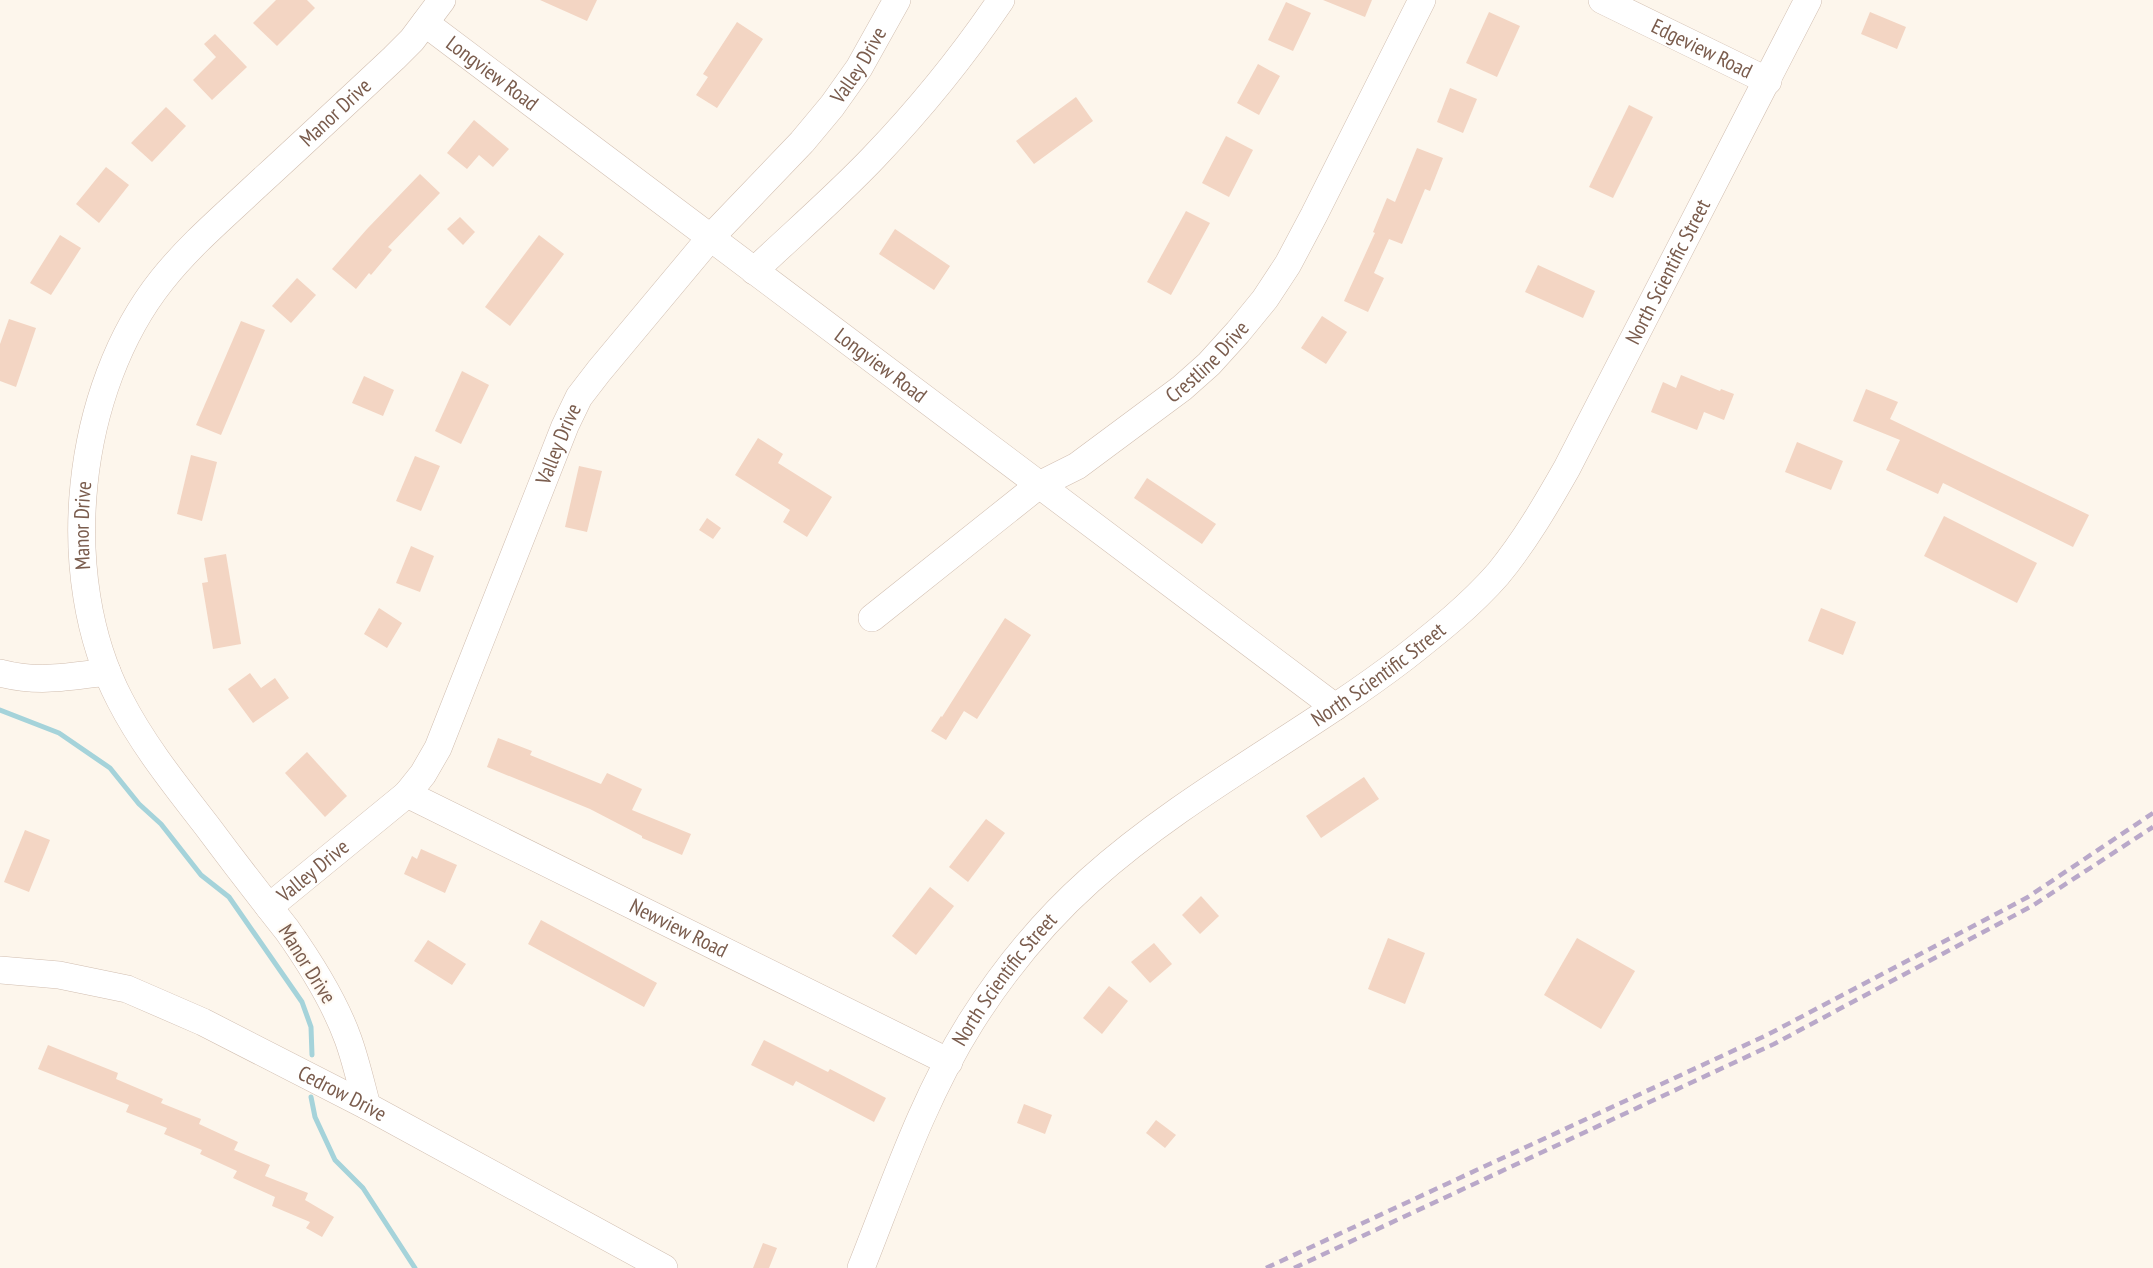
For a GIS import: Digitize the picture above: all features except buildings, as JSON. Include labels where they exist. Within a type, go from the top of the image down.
[{"type":"street","name":"Manor Drive","points":[[367,1106],[349,1041],[339,1017],[306,958],[163,768],[121,702],[98,648],[87,594],[83,498],[99,403],[120,348],[147,300],[184,256],[394,58],[442,0]]},
{"type":"street","name":"Valley Drive","points":[[269,907],[407,794],[423,774],[438,748],[565,426],[579,397],[710,238],[802,142],[832,106],[859,68],[897,0]]},
{"type":"street","points":[[754,271],[872,159],[915,113],[1001,0]]},
{"type":"street","name":"Crestline Drive","points":[[872,618],[1039,485],[1077,466],[1182,388],[1216,356],[1265,299],[1288,264],[1422,0]]},
{"type":"street","name":"Edgeview Road","points":[[1602,0],[1768,81]]},
{"type":"street","name":"North Scientific Street","points":[[861,1268],[908,1149],[949,1062],[970,1023],[1024,949],[1088,882],[1156,826],[1370,685],[1437,633],[1497,574],[1523,540],[1567,468],[1808,0]]},
{"type":"street","name":"Longview Road","points":[[425,23],[1335,707]]},
{"type":"street","points":[[0,673],[21,678],[50,680],[107,672]]},
{"type":"street","name":"Newview Road","points":[[407,794],[949,1062]]},
{"type":"street","name":"Cedrow Drive","points":[[0,970],[59,975],[127,989],[203,1022],[367,1106],[664,1268]]},
{"type":"waterway","points":[[0,710],[59,733],[110,768],[139,804],[161,824],[201,875],[229,897],[302,1002],[311,1027],[312,1055]]},
{"type":"waterway","points":[[311,1097],[315,1117],[335,1160],[363,1188],[415,1268]]},
{"type":"railway","points":[[1266,1268],[1767,1035],[2028,897],[2153,813]]},
{"type":"railway","points":[[1294,1268],[1774,1044],[2032,906],[2153,827]]}]
